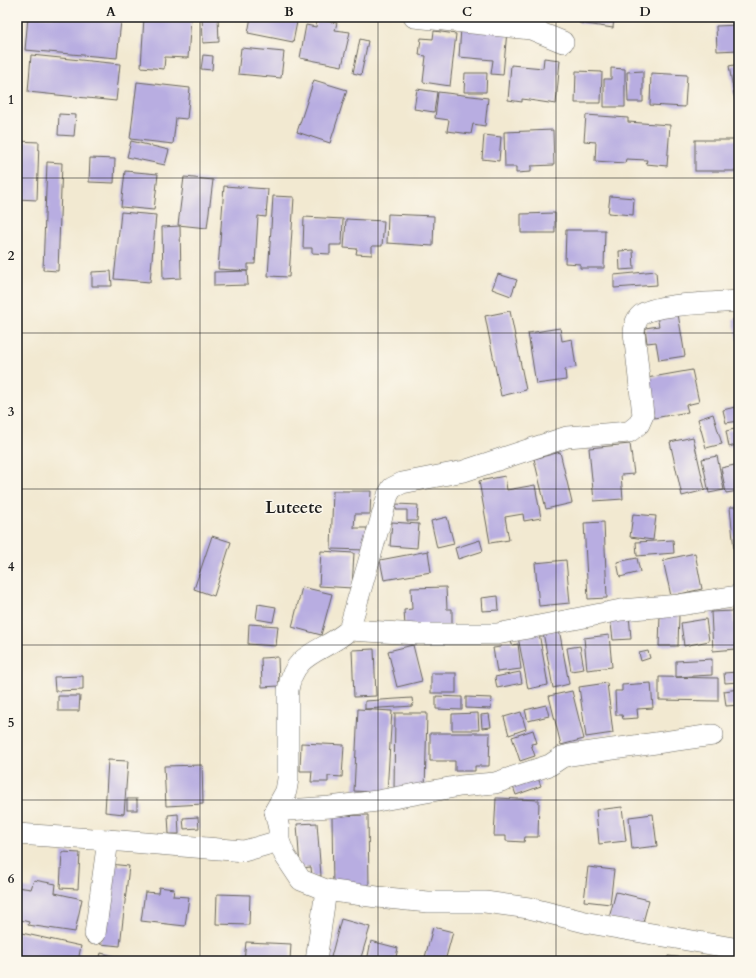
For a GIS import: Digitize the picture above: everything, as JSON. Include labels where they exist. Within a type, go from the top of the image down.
[{"type":"street","points":[[414,17],[531,28],[564,42]]},
{"type":"street","points":[[739,301],[664,307],[650,310],[641,315],[636,321],[634,332],[643,415],[638,424],[629,432],[567,437],[464,471],[402,483],[392,488],[388,495],[349,630],[337,640],[306,656],[293,670],[288,690],[286,791],[275,811],[279,830],[279,841],[285,856],[301,880],[326,890],[428,902],[485,902],[529,908],[589,923],[739,949]]},
{"type":"street","points":[[349,630],[418,634],[497,634],[621,610],[679,605],[739,596]]},
{"type":"street","points":[[275,811],[354,804],[460,786],[495,783],[550,765],[562,757],[570,755],[713,735]]},
{"type":"street","points":[[17,834],[244,851],[279,841]]},
{"type":"street","points":[[95,934],[108,840]]},
{"type":"street","points":[[316,961],[326,890]]},
{"type":"building","points":[[28,17],[74,17],[121,21],[117,58],[25,50]]},
{"type":"building","points":[[144,17],[191,17],[188,58],[165,57],[164,69],[141,67]]},
{"type":"building","points":[[202,17],[218,17],[219,42],[203,43]]},
{"type":"building","points":[[251,17],[298,17],[293,42],[248,33]]},
{"type":"building","points":[[580,17],[614,17],[613,28],[579,23]]},
{"type":"building","points":[[317,19],[337,23],[335,30],[350,32],[342,66],[300,58],[306,25],[316,27]]},
{"type":"building","points":[[739,25],[739,50],[717,51],[716,26]]},
{"type":"building","points":[[461,28],[507,31],[503,75],[491,74],[493,60],[459,57]]},
{"type":"building","points":[[434,31],[456,34],[450,86],[423,82],[426,56],[419,55],[421,38],[433,39]]},
{"type":"building","points":[[360,39],[368,41],[361,75],[353,73]]},
{"type":"building","points":[[241,48],[284,52],[281,78],[238,74]]},
{"type":"building","points":[[31,55],[120,64],[116,101],[28,92]]},
{"type":"building","points":[[203,55],[213,56],[212,70],[201,69]]},
{"type":"building","points":[[544,58],[560,60],[556,104],[522,99],[522,102],[508,100],[511,65],[543,68]]},
{"type":"building","points":[[739,64],[739,99],[735,100],[729,66]]},
{"type":"building","points":[[611,68],[625,69],[625,107],[604,107],[604,79],[611,79]]},
{"type":"building","points":[[576,71],[602,72],[601,103],[575,103]]},
{"type":"building","points":[[643,71],[643,102],[628,102],[627,72]]},
{"type":"building","points":[[465,73],[487,73],[486,92],[464,92]]},
{"type":"building","points":[[651,73],[687,75],[685,107],[650,105]]},
{"type":"building","points":[[314,80],[347,90],[330,143],[297,132]]},
{"type":"building","points":[[137,82],[190,88],[187,119],[176,118],[173,144],[130,139]]},
{"type":"building","points":[[417,89],[437,92],[434,112],[414,109]]},
{"type":"building","points":[[438,92],[488,98],[485,126],[473,124],[471,134],[447,131],[449,120],[435,118]]},
{"type":"building","points":[[59,114],[76,115],[74,136],[58,135]]},
{"type":"building","points":[[586,115],[628,118],[628,122],[670,125],[667,166],[646,164],[647,160],[626,159],[625,163],[595,161],[596,142],[584,141]]},
{"type":"building","points":[[553,130],[554,165],[531,166],[531,172],[516,173],[516,167],[505,167],[504,132]]},
{"type":"building","points":[[484,135],[501,137],[499,161],[482,159]]},
{"type":"building","points":[[695,140],[739,140],[739,171],[695,171]]},
{"type":"building","points":[[17,141],[39,142],[37,200],[17,199]]},
{"type":"building","points":[[131,141],[169,150],[165,165],[127,157]]},
{"type":"building","points":[[90,158],[115,159],[114,183],[89,182]]},
{"type":"building","points":[[47,162],[62,163],[58,271],[43,270]]},
{"type":"building","points":[[125,171],[158,174],[154,210],[121,207]]},
{"type":"building","points":[[184,177],[213,180],[207,228],[178,225]]},
{"type":"building","points":[[224,186],[268,189],[266,217],[258,216],[255,264],[248,264],[248,271],[218,269]]},
{"type":"building","points":[[273,196],[294,197],[289,277],[268,276]]},
{"type":"building","points":[[610,196],[634,198],[633,215],[608,213]]},
{"type":"building","points":[[121,212],[156,215],[150,282],[114,279]]},
{"type":"building","points":[[555,213],[555,233],[521,233],[521,214]]},
{"type":"building","points":[[388,214],[434,216],[433,246],[387,243]]},
{"type":"building","points":[[304,217],[343,219],[342,245],[330,245],[330,254],[312,253],[312,248],[303,248]]},
{"type":"building","points":[[346,219],[384,221],[382,246],[372,246],[372,255],[356,254],[357,249],[344,248]]},
{"type":"building","points":[[180,226],[181,278],[163,279],[162,227]]},
{"type":"building","points":[[566,230],[605,230],[604,268],[580,268],[580,264],[565,263]]},
{"type":"building","points":[[633,250],[634,269],[620,270],[619,251]]},
{"type":"building","points":[[111,271],[112,286],[92,286],[92,272]]},
{"type":"building","points":[[247,271],[248,285],[214,286],[214,272]]},
{"type":"building","points":[[656,271],[657,285],[614,288],[614,275]]},
{"type":"building","points":[[498,274],[517,280],[511,296],[492,289]]},
{"type":"building","points":[[510,311],[526,390],[501,396],[485,316]]},
{"type":"building","points":[[678,314],[685,356],[659,360],[656,342],[647,343],[645,328],[659,326],[657,317]]},
{"type":"building","points":[[739,318],[739,340],[737,340],[733,319]]},
{"type":"building","points":[[560,328],[562,341],[572,339],[576,367],[565,369],[566,380],[536,384],[528,333]]},
{"type":"building","points":[[692,370],[699,402],[686,405],[688,412],[654,418],[647,378]]},
{"type":"building","points":[[739,406],[739,421],[726,423],[723,410]]},
{"type":"building","points":[[713,414],[722,444],[706,448],[698,419]]},
{"type":"building","points":[[739,428],[739,444],[729,447],[726,431]]},
{"type":"building","points":[[693,437],[705,490],[682,496],[670,442]]},
{"type":"building","points":[[630,444],[634,474],[621,475],[623,499],[594,501],[589,448]]},
{"type":"building","points":[[560,452],[572,503],[546,509],[534,459]]},
{"type":"building","points":[[717,456],[724,490],[709,493],[702,459]]},
{"type":"building","points":[[739,464],[738,491],[726,493],[721,468]]},
{"type":"building","points":[[505,476],[507,490],[535,485],[541,518],[524,521],[523,514],[505,517],[509,540],[490,543],[479,481]]},
{"type":"building","points":[[333,491],[371,491],[370,514],[355,514],[354,528],[367,528],[366,550],[331,549]]},
{"type":"building","points":[[396,504],[418,505],[417,521],[407,521],[407,510],[396,510]]},
{"type":"building","points":[[730,507],[739,507],[739,582],[737,582]]},
{"type":"building","points":[[633,514],[656,516],[653,540],[630,537]]},
{"type":"building","points":[[447,517],[454,544],[437,548],[431,521]]},
{"type":"building","points":[[392,522],[419,524],[417,548],[390,546]]},
{"type":"building","points":[[604,522],[607,598],[588,599],[584,523]]},
{"type":"building","points":[[212,536],[231,542],[214,596],[194,589]]},
{"type":"building","points":[[480,540],[483,551],[458,559],[455,548]]},
{"type":"building","points":[[673,540],[674,553],[637,556],[636,542]]},
{"type":"building","points":[[321,551],[354,553],[352,588],[319,586]]},
{"type":"building","points":[[428,551],[431,572],[384,580],[380,560]]},
{"type":"building","points":[[695,553],[702,589],[671,596],[663,560]]},
{"type":"building","points":[[637,558],[640,572],[620,577],[617,562]]},
{"type":"building","points":[[566,560],[570,603],[539,606],[535,563]]},
{"type":"building","points":[[302,587],[332,594],[321,635],[292,627]]},
{"type":"building","points":[[446,587],[447,609],[452,609],[452,626],[405,627],[404,610],[412,609],[411,588]]},
{"type":"building","points":[[498,596],[499,610],[482,611],[481,598]]},
{"type":"building","points":[[258,604],[276,607],[273,622],[256,619]]},
{"type":"building","points":[[733,611],[736,649],[713,651],[711,612]]},
{"type":"building","points":[[629,614],[631,639],[613,640],[610,616]]},
{"type":"building","points":[[660,614],[679,615],[678,646],[659,646]]},
{"type":"building","points":[[706,619],[709,641],[684,646],[681,623]]},
{"type":"building","points":[[249,624],[278,626],[276,646],[248,644]]},
{"type":"building","points":[[559,629],[569,684],[553,688],[543,632]]},
{"type":"building","points":[[539,633],[548,685],[528,689],[518,637]]},
{"type":"building","points":[[609,635],[612,667],[587,670],[584,638]]},
{"type":"building","points":[[511,640],[512,645],[518,644],[521,669],[497,672],[493,648],[501,647],[500,642]]},
{"type":"building","points":[[413,645],[422,681],[397,687],[388,651]]},
{"type":"building","points":[[580,646],[584,669],[571,671],[567,648]]},
{"type":"building","points":[[374,649],[376,696],[354,697],[352,650]]},
{"type":"building","points":[[648,651],[650,658],[641,661],[639,653]]},
{"type":"building","points":[[278,657],[279,686],[262,687],[261,658]]},
{"type":"building","points":[[712,659],[712,675],[676,677],[676,661]]},
{"type":"building","points":[[520,672],[522,683],[497,688],[495,677]]},
{"type":"building","points":[[737,672],[738,682],[725,683],[724,673]]},
{"type":"building","points":[[431,673],[456,673],[456,693],[431,693]]},
{"type":"building","points":[[83,676],[83,690],[55,691],[54,677]]},
{"type":"building","points":[[659,677],[718,678],[718,701],[659,700]]},
{"type":"building","points":[[607,683],[613,733],[586,737],[579,687]]},
{"type":"building","points":[[651,683],[653,708],[637,709],[638,718],[623,719],[622,715],[616,715],[615,691],[622,691],[622,685]]},
{"type":"building","points":[[739,689],[739,705],[726,706],[724,691]]},
{"type":"building","points":[[572,691],[584,739],[561,745],[549,696]]},
{"type":"building","points":[[58,696],[80,696],[79,711],[58,711]]},
{"type":"building","points":[[436,696],[462,697],[462,710],[436,709]]},
{"type":"building","points":[[466,697],[492,698],[491,709],[466,708]]},
{"type":"building","points":[[412,698],[413,706],[365,709],[365,701]]},
{"type":"building","points":[[546,705],[549,716],[528,721],[525,710]]},
{"type":"building","points":[[358,709],[392,711],[387,793],[354,791]]},
{"type":"building","points":[[521,712],[526,729],[509,735],[504,717]]},
{"type":"building","points":[[395,713],[427,713],[425,791],[394,791]]},
{"type":"building","points":[[478,713],[479,730],[452,730],[452,714]]},
{"type":"building","points":[[489,714],[491,727],[482,728],[481,715]]},
{"type":"building","points":[[533,730],[537,743],[531,744],[535,756],[520,761],[512,737]]},
{"type":"building","points":[[430,733],[490,733],[489,766],[475,766],[475,771],[455,771],[455,761],[430,761]]},
{"type":"building","points":[[301,743],[344,745],[342,777],[328,776],[328,782],[311,782],[312,771],[300,771]]},
{"type":"building","points":[[108,760],[128,761],[124,814],[105,812]]},
{"type":"building","points":[[202,765],[203,804],[166,806],[164,766]]},
{"type":"building","points":[[536,772],[541,786],[516,795],[511,781]]},
{"type":"building","points":[[496,798],[539,800],[538,837],[525,837],[524,842],[506,841],[506,836],[494,836]]},
{"type":"building","points":[[127,799],[137,799],[137,810],[127,810]]},
{"type":"building","points":[[622,807],[626,841],[599,844],[596,810]]},
{"type":"building","points":[[178,814],[179,834],[169,834],[168,815]]},
{"type":"building","points":[[653,814],[657,846],[632,849],[629,817]]},
{"type":"building","points":[[368,815],[369,888],[333,889],[332,816]]},
{"type":"building","points":[[198,817],[199,828],[184,829],[183,818]]},
{"type":"building","points":[[317,823],[321,876],[312,877],[311,867],[300,868],[297,824]]},
{"type":"building","points":[[62,852],[80,853],[78,889],[60,888]]},
{"type":"building","points":[[109,864],[129,866],[120,946],[100,944]]},
{"type":"building","points":[[588,867],[614,870],[610,904],[584,901]]},
{"type":"building","points":[[34,880],[56,884],[55,893],[82,899],[75,932],[28,925],[29,922],[17,919],[17,887],[31,889]]},
{"type":"building","points":[[159,887],[174,889],[173,896],[189,897],[185,926],[141,921],[145,892],[158,893]]},
{"type":"building","points":[[616,892],[649,900],[642,926],[609,918]]},
{"type":"building","points":[[217,894],[250,895],[249,925],[216,924]]},
{"type":"building","points":[[341,919],[370,927],[360,961],[330,961]]},
{"type":"building","points":[[433,927],[453,932],[445,961],[424,961]]},
{"type":"building","points":[[17,932],[81,946],[78,961],[38,961],[22,958],[22,961],[17,961]]},
{"type":"building","points":[[371,941],[398,948],[395,961],[367,961]]},
{"type":"building","points":[[246,942],[291,944],[290,961],[244,961]]},
{"type":"building","points":[[101,953],[121,958],[121,961],[99,961]]},
{"type":"building","points":[[668,956],[695,959],[694,961],[667,961]]},
{"type":"building","points":[[700,957],[720,960],[720,961],[700,961]]},
{"type":"district","name":"Luteete","points":[[294,507]]}]
